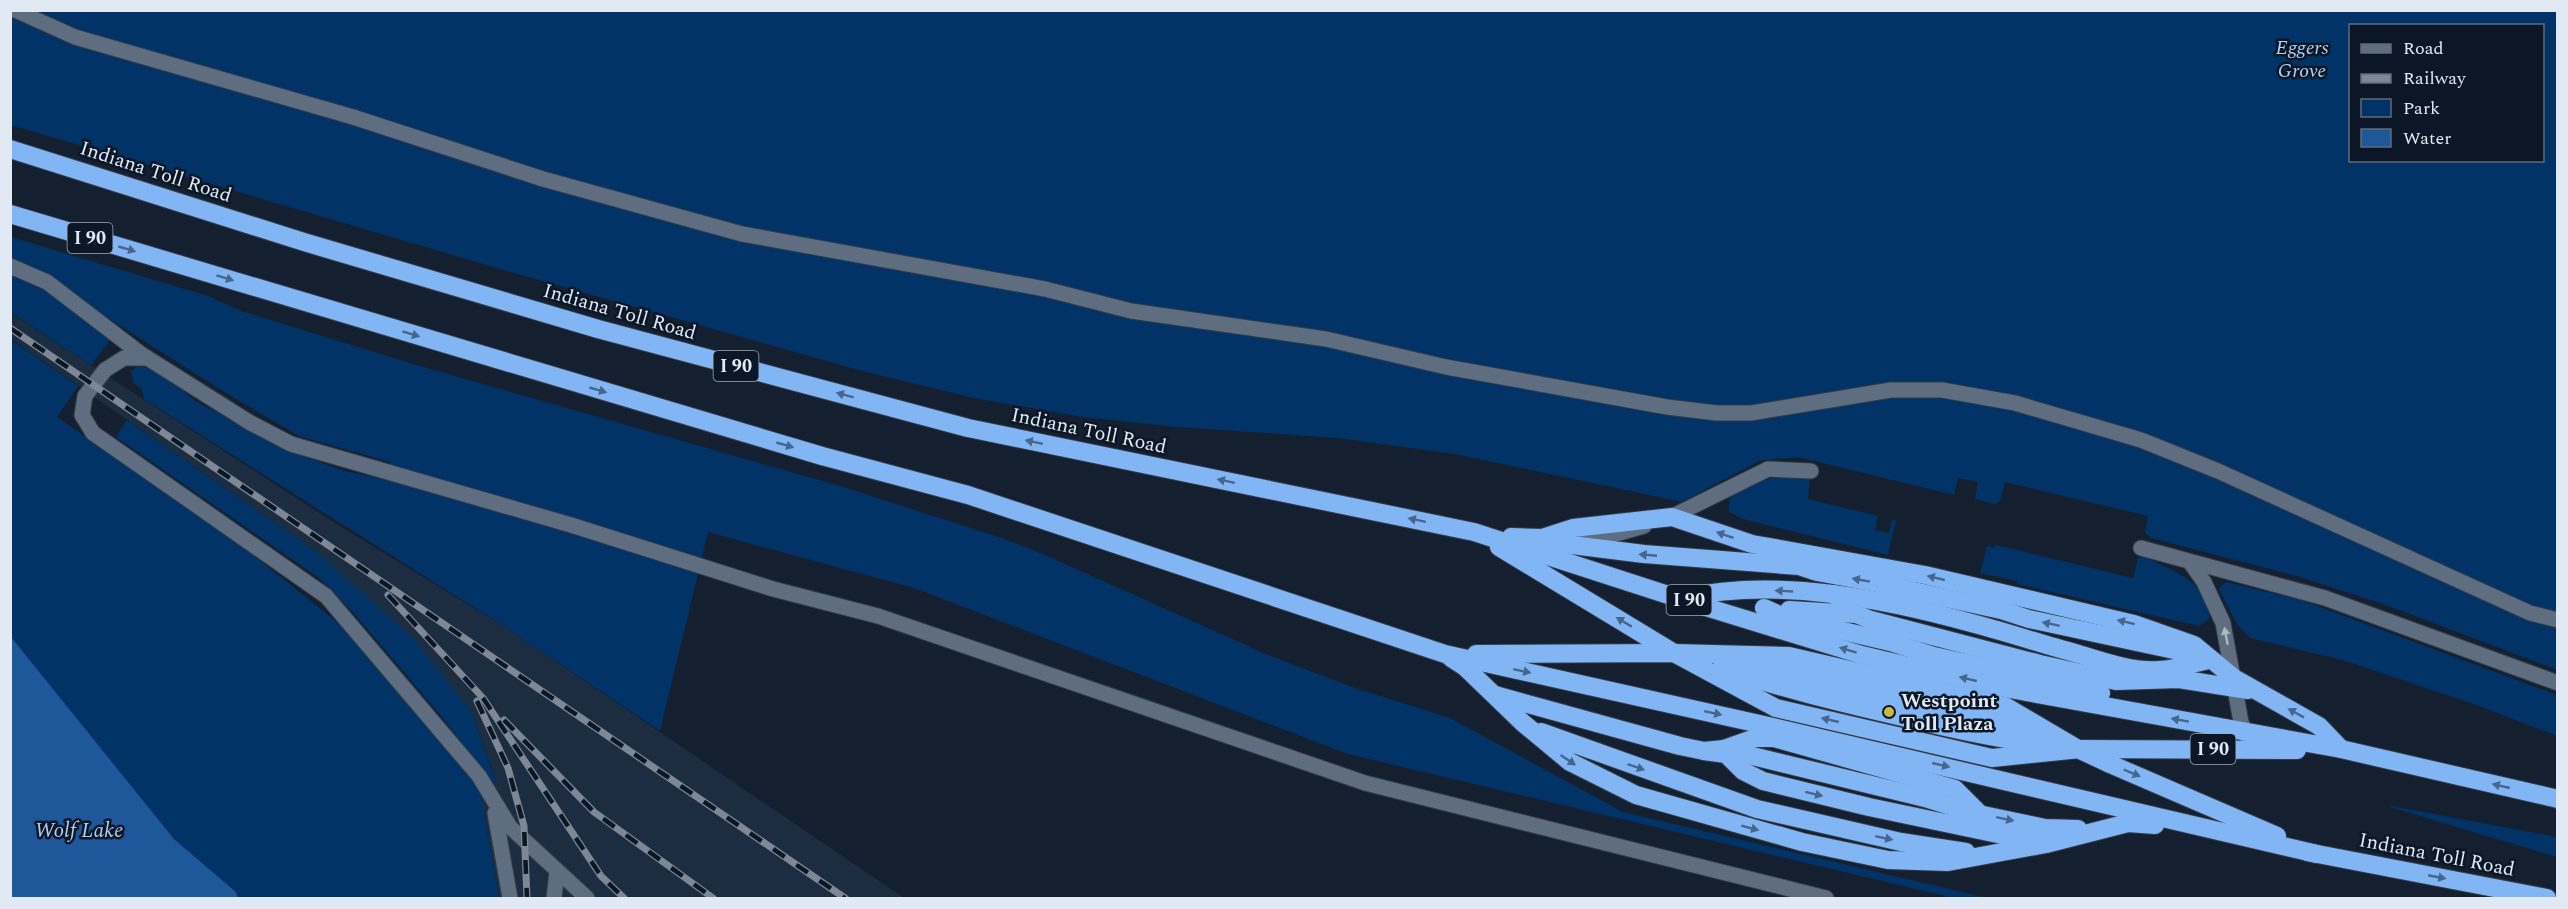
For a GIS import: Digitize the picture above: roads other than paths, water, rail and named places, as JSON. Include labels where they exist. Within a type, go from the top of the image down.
[{"type":"highway","name":"Indiana Toll Road","points":[[10,149],[304,242],[564,319],[968,428],[1474,532]]},
{"type":"highway","name":"I 90","points":[[10,214],[811,453],[968,495],[1445,654],[1773,727],[2317,854]]},
{"type":"highway","points":[[1495,537],[1542,538],[1573,528],[1672,517],[1786,555],[1856,614]]},
{"type":"highway","name":"I 90","points":[[1474,532],[1868,656],[2010,689],[2344,750],[2558,799]]},
{"type":"highway","name":"I 90","points":[[1474,532],[1674,653],[1776,708],[1992,758],[2079,749],[2344,750]]},
{"type":"highway","points":[[1495,537],[1644,554],[1802,567],[2001,610],[2029,619],[2170,648],[2199,658]]},
{"type":"highway","points":[[1752,544],[1925,575],[2099,616],[2180,638],[2199,658],[2235,684]]},
{"type":"highway","points":[[1690,601],[1741,589],[1814,592],[1950,617],[2118,666],[2158,670],[2199,658]]},
{"type":"highway","points":[[1690,601],[1736,610],[1764,608],[1856,614],[2040,664],[2116,681],[2179,679],[2235,684],[2257,691],[2319,726],[2344,750]]},
{"type":"highway","points":[[1764,608],[1784,617],[1890,642],[1934,656],[2101,693],[2140,706],[2155,715]]},
{"type":"highway","name":"I 90","points":[[1445,654],[1674,653],[1790,656],[2005,706],[2079,749],[2317,854]]},
{"type":"highway","points":[[1445,654],[1465,667],[1523,723],[1570,762],[1636,795],[1802,842],[1888,860],[1948,862],[2049,843],[2171,827],[2317,854]]},
{"type":"highway","points":[[2101,693],[2124,691],[2163,680]]},
{"type":"highway","points":[[1491,693],[1680,746],[1726,754],[1743,771],[1763,781],[2023,841],[2049,843],[2092,830],[2128,823],[2171,827],[2260,828],[2339,855],[2403,870]]},
{"type":"highway","points":[[1523,723],[1562,741],[1757,809],[1930,848],[1959,852],[2006,852]]},
{"type":"highway","points":[[1704,751],[1724,749],[1755,738],[1774,738],[1955,789],[1980,814],[2045,828],[2092,830]]},
{"type":"highway","name":"Indiana Toll Road","points":[[2317,854],[2547,898]]},
{"type":"street","points":[[15,10],[75,37],[353,117],[543,179],[742,234],[1045,289],[1131,311],[1326,339],[1446,368],[1717,413],[1751,413],[1891,390],[1942,390],[2015,403],[2141,440],[2174,453],[2240,480],[2530,613],[2558,620]]},
{"type":"street","points":[[10,266],[47,282],[147,358],[249,422],[301,447],[571,525],[773,589],[878,616],[1365,783],[1827,898]]},
{"type":"street","points":[[147,358],[124,358],[105,370],[85,396],[82,415],[93,433],[327,596],[479,776],[510,827],[587,898]]},
{"type":"street","points":[[1546,555],[1672,517],[1768,469],[1811,471]]},
{"type":"street","points":[[2141,548],[2325,598],[2558,683]]},
{"type":"street","points":[[2190,562],[2204,582],[2223,623],[2246,737],[2256,744],[2282,750]]},
{"type":"street","points":[[491,796],[501,835],[510,898]]},
{"type":"street","points":[[554,898],[557,871]]},
{"type":"water","name":"Wolf Lake","points":[[11,637],[174,839],[236,892],[238,898],[11,898]]},
{"type":"railway","points":[[10,328],[845,898]]},
{"type":"railway","points":[[388,595],[483,698],[601,876],[624,898]]},
{"type":"railway","points":[[477,701],[508,768],[524,826],[527,898]]},
{"type":"railway","points":[[504,720],[594,812],[713,898]]},
{"type":"place","name":"Westpoint Toll Plaza","points":[[1889,712]]},
{"type":"park label","name":"Eggers Grove","points":[[2302,58]]}]
